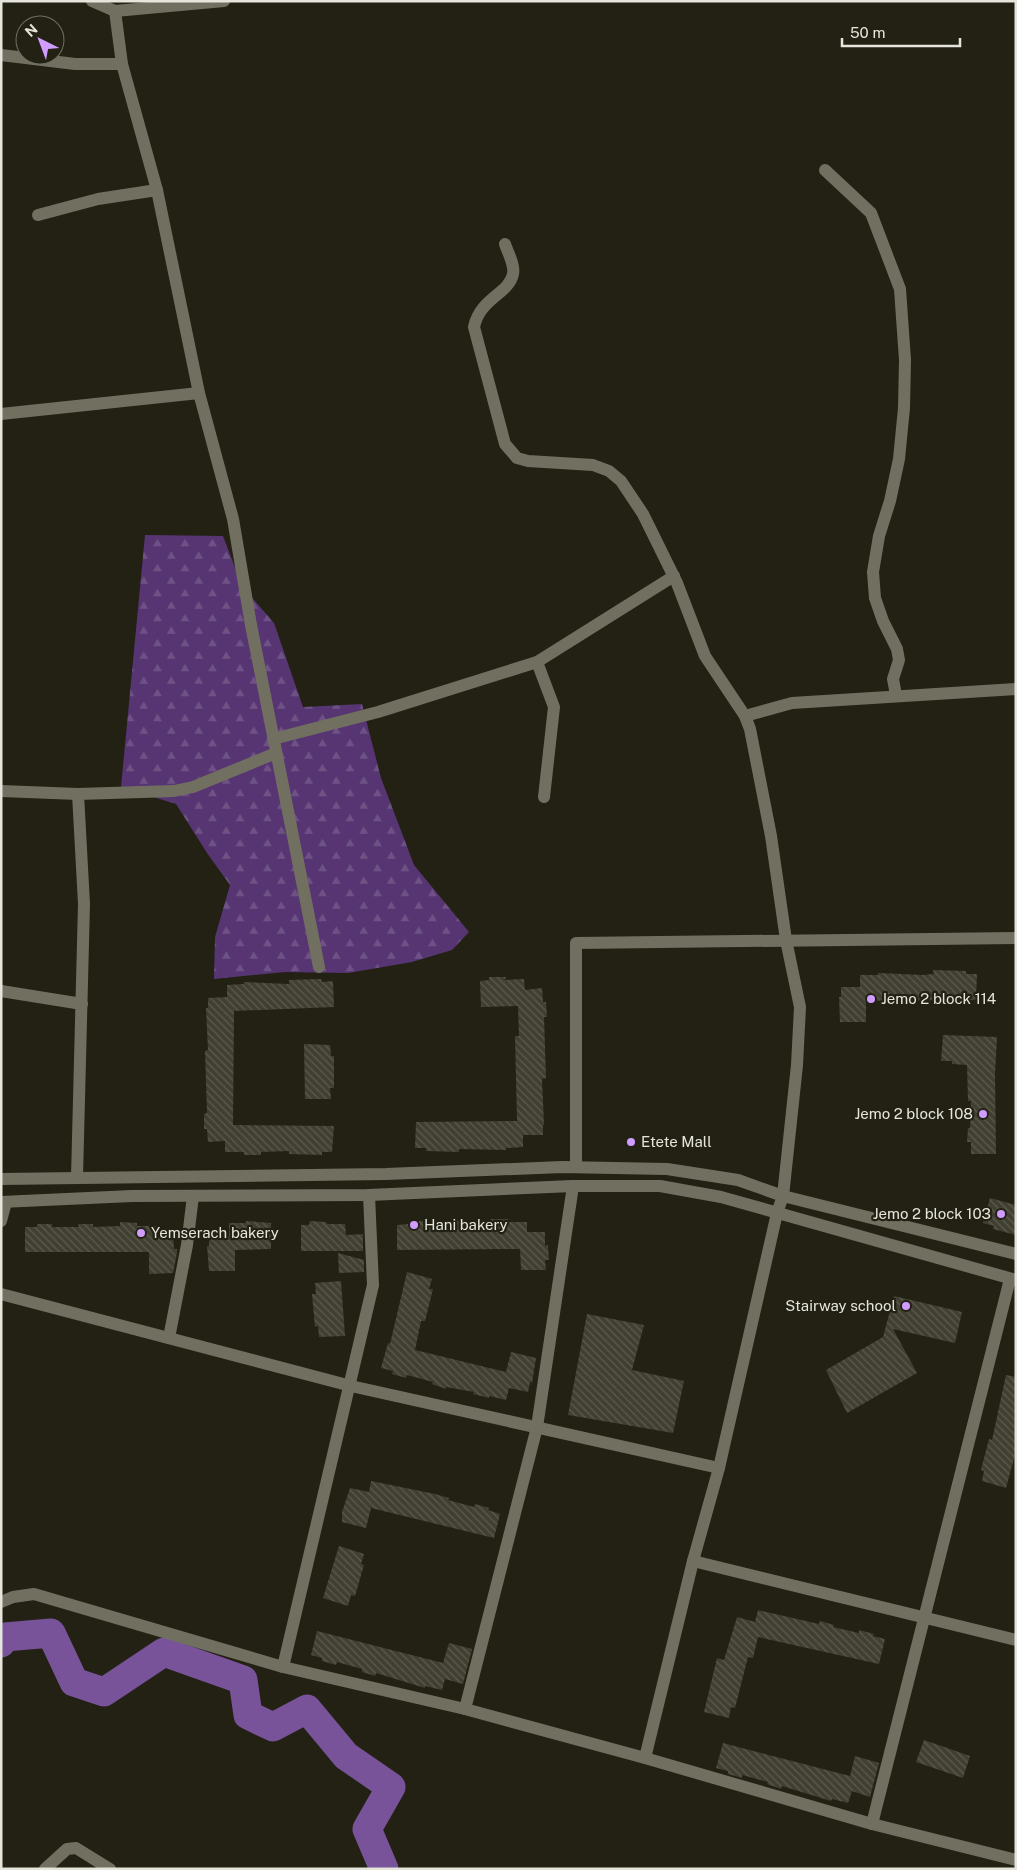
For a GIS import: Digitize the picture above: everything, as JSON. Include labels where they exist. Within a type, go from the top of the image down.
[{"type":"street","points":[[92,1],[115,11],[224,1]]},
{"type":"street","points":[[115,11],[122,64],[156,190],[199,393],[233,519],[273,739],[319,967]]},
{"type":"street","points":[[1,56],[75,64],[122,64]]},
{"type":"street","points":[[825,170],[871,213],[900,289],[905,360],[899,459],[890,501],[879,536],[873,572],[875,598],[897,649],[899,660],[893,679],[896,695]]},
{"type":"street","points":[[38,215],[98,199],[156,190]]},
{"type":"street","points":[[505,244],[513,267],[513,276],[506,287],[476,314],[474,326],[505,444],[517,458],[528,461],[593,464],[609,472],[621,480],[643,514],[674,576],[705,656],[745,716],[750,729],[769,826],[786,940],[800,1007],[797,1065],[783,1196],[777,1213],[719,1468],[693,1561],[645,1758]]},
{"type":"street","points":[[1,414],[199,393]]},
{"type":"street","points":[[273,739],[378,712],[537,662],[674,576]]},
{"type":"street","points":[[537,662],[554,707],[544,797]]},
{"type":"street","points":[[745,716],[792,703],[1016,689]]},
{"type":"street","points":[[1,791],[78,794],[174,791],[193,787],[276,753]]},
{"type":"street","points":[[77,1177],[84,904],[78,794]]},
{"type":"street","points":[[576,1167],[576,943],[1016,938]]},
{"type":"street","points":[[1,991],[82,1004]]},
{"type":"street","points":[[1,1179],[386,1174],[576,1167],[667,1169],[738,1180],[783,1196],[1016,1254]]},
{"type":"street","points":[[132,1196],[133,1177]]},
{"type":"street","points":[[465,1709],[537,1427],[573,1186]]},
{"type":"street","points":[[1,1221],[3,1202],[132,1196],[369,1195],[573,1186],[660,1186],[721,1197],[1013,1280],[922,1618],[872,1824]]},
{"type":"street","points":[[283,1667],[373,1284],[369,1195]]},
{"type":"street","points":[[169,1338],[187,1245],[193,1196]]},
{"type":"street","points":[[1,1294],[350,1386],[719,1468]]},
{"type":"street","points":[[693,1561],[1016,1640]]},
{"type":"street","points":[[1,1602],[12,1597],[34,1594],[283,1667],[465,1709],[645,1758],[872,1824],[1016,1860]]},
{"type":"street","points":[[45,1869],[67,1849],[76,1848],[110,1869]]},
{"type":"green space","points":[[145,535],[223,536],[242,586],[274,623],[303,707],[362,704],[381,778],[414,865],[469,932],[452,950],[412,962],[348,973],[285,972],[214,979],[215,937],[230,885],[176,804],[121,787]]},
{"type":"building","points":[[933,970],[966,971],[966,974],[977,974],[976,1000],[866,1001],[866,1022],[840,1022],[839,997],[841,997],[841,987],[860,987],[860,975],[878,975],[878,973],[923,975],[934,974]]},
{"type":"building","points":[[489,977],[506,977],[505,980],[524,979],[525,990],[542,988],[543,1002],[546,1002],[547,1017],[544,1017],[546,1078],[542,1079],[543,1135],[523,1135],[523,1147],[506,1148],[506,1150],[459,1149],[459,1152],[426,1151],[426,1148],[415,1148],[416,1122],[517,1121],[515,1036],[519,1036],[518,1006],[481,1007],[480,981],[489,980]]},
{"type":"building","points":[[321,979],[322,982],[333,981],[334,1007],[234,1011],[233,1125],[334,1126],[332,1152],[322,1152],[322,1155],[289,1154],[289,1151],[261,1152],[261,1155],[244,1155],[244,1152],[225,1152],[225,1141],[208,1142],[207,1129],[204,1129],[204,1114],[207,1113],[205,1051],[208,1050],[206,1008],[208,1008],[208,998],[227,997],[227,985],[244,984],[244,982],[289,984],[289,980]]},
{"type":"building","points":[[943,1035],[997,1037],[995,1074],[996,1154],[971,1154],[971,1142],[967,1142],[968,1128],[970,1128],[971,1101],[968,1101],[967,1065],[952,1064],[952,1061],[941,1061]]},
{"type":"building","points":[[304,1044],[330,1045],[331,1056],[334,1056],[334,1088],[330,1088],[331,1099],[305,1099]]},
{"type":"building","name":"Jemo 2 block 103","points":[[990,1198],[1016,1205],[1016,1235],[993,1229],[994,1226],[983,1223]]},
{"type":"building","points":[[491,1219],[508,1219],[508,1222],[527,1222],[527,1232],[545,1232],[545,1246],[548,1245],[549,1260],[545,1260],[546,1270],[521,1270],[520,1249],[397,1250],[397,1225],[409,1224],[409,1221],[423,1221],[423,1224],[450,1224],[450,1221],[464,1220],[464,1223],[491,1223]]},
{"type":"building","points":[[246,1221],[271,1223],[271,1249],[235,1250],[235,1271],[209,1271],[207,1246],[209,1246],[209,1236],[229,1236],[229,1223],[246,1223]]},
{"type":"building","points":[[310,1221],[326,1222],[327,1224],[345,1224],[346,1235],[363,1234],[363,1251],[301,1251],[301,1225],[309,1225]]},
{"type":"building","points":[[120,1222],[137,1223],[137,1226],[156,1226],[156,1236],[173,1235],[174,1249],[177,1249],[177,1253],[173,1273],[149,1274],[149,1252],[25,1252],[25,1227],[37,1227],[37,1224],[52,1224],[52,1227],[79,1227],[78,1224],[93,1224],[93,1227],[120,1226]]},
{"type":"building","points":[[338,1253],[364,1260],[364,1272],[339,1273]]},
{"type":"building","points":[[407,1272],[432,1279],[429,1289],[433,1289],[425,1321],[421,1321],[415,1350],[506,1372],[511,1352],[536,1358],[532,1383],[530,1382],[528,1392],[509,1388],[506,1400],[489,1396],[489,1398],[473,1394],[474,1392],[446,1387],[446,1389],[432,1384],[433,1382],[407,1375],[406,1378],[392,1374],[393,1371],[381,1368],[388,1343],[390,1344]]},
{"type":"building","points":[[341,1281],[345,1336],[319,1337],[318,1326],[315,1327],[312,1294],[316,1294],[315,1283]]},
{"type":"building","points":[[894,1296],[962,1312],[955,1343],[893,1329],[917,1373],[847,1413],[826,1370],[883,1337]]},
{"type":"building","points":[[587,1314],[644,1325],[632,1370],[684,1381],[673,1433],[568,1415]]},
{"type":"building","points":[[1006,1375],[1016,1377],[1016,1451],[1006,1488],[982,1481],[984,1471],[981,1470],[989,1439],[992,1440]]},
{"type":"building","points":[[371,1481],[435,1494],[449,1498],[448,1500],[474,1507],[475,1504],[489,1508],[488,1510],[500,1514],[494,1538],[371,1508],[366,1528],[342,1522],[342,1512],[350,1488],[369,1492]]},
{"type":"building","points":[[339,1546],[364,1554],[361,1564],[364,1565],[355,1596],[351,1595],[348,1606],[323,1598]]},
{"type":"building","points":[[758,1610],[819,1624],[820,1621],[834,1625],[833,1627],[859,1633],[859,1630],[874,1634],[873,1636],[885,1639],[879,1664],[758,1637],[753,1658],[748,1657],[735,1708],[731,1707],[729,1718],[704,1712],[717,1658],[724,1660],[737,1617],[755,1622]]},
{"type":"building","points":[[317,1631],[443,1663],[449,1643],[472,1649],[463,1684],[445,1679],[442,1690],[425,1686],[425,1688],[376,1673],[375,1676],[362,1672],[362,1669],[337,1662],[336,1665],[322,1661],[322,1658],[311,1655]]},
{"type":"building","points":[[924,1740],[970,1756],[963,1778],[916,1762]]},
{"type":"building","points":[[723,1743],[850,1776],[855,1756],[879,1763],[870,1797],[852,1791],[848,1803],[832,1799],[831,1801],[782,1786],[781,1789],[767,1784],[768,1782],[742,1775],[742,1778],[728,1774],[728,1771],[716,1768]]},
{"type":"waterway","points":[[1,1643],[5,1637],[51,1633],[74,1682],[104,1692],[164,1652],[243,1680],[248,1715],[273,1727],[307,1709],[346,1756],[391,1787],[367,1829],[384,1869]]},
{"type":"place","name":"Jemo 2 block 114","points":[[871,999]]},
{"type":"place","name":"Jemo 2 block 108","points":[[983,1114]]},
{"type":"place","name":"Etete Mall","points":[[631,1142]]},
{"type":"place","name":"Jemo 2 block 103","points":[[1001,1214]]},
{"type":"place","name":"Hani bakery","points":[[414,1225]]},
{"type":"place","name":"Yemserach bakery","points":[[141,1233]]},
{"type":"place","name":"Stairway school","points":[[906,1306]]}]
